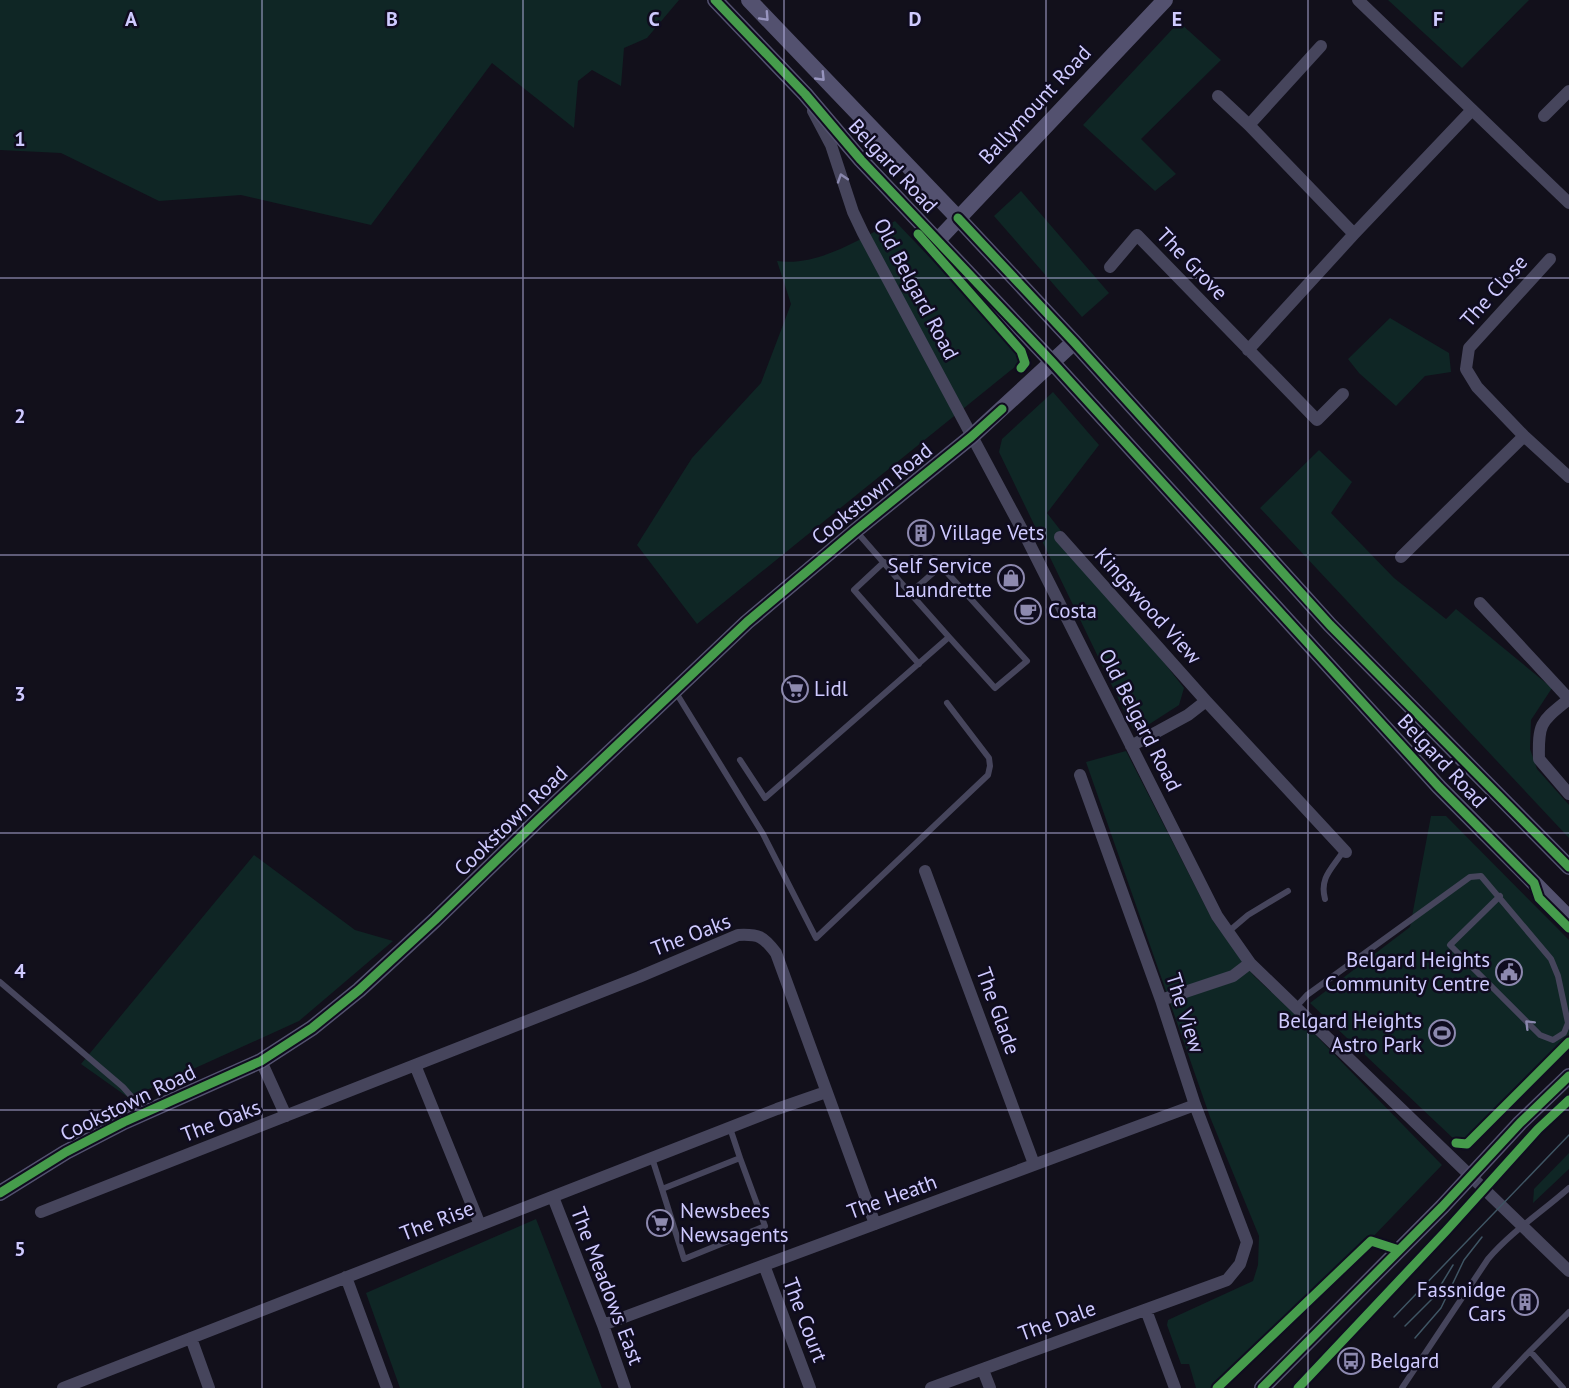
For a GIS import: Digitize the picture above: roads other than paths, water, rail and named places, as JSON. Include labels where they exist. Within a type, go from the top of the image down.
[{"type":"main road","name":"Belgard Road","points":[[716,0],[805,94],[861,160],[1053,363],[1439,787],[1569,918]]},
{"type":"main road","name":"Belgard Road","points":[[749,0],[1074,342],[1330,625],[1569,867]]},
{"type":"main road","name":"Ballymount Road","points":[[938,240],[1165,0]]},
{"type":"main road","name":"Cookstown Road","points":[[0,1192],[66,1152],[146,1112],[261,1061],[312,1028],[359,990],[435,920],[747,622],[972,437],[1074,342]]},
{"type":"main road","points":[[1262,1388],[1470,1177],[1520,1123],[1569,1076]]},
{"type":"street","points":[[1359,0],[1569,203]]},
{"type":"street","points":[[1249,125],[1321,46]]},
{"type":"street","points":[[1544,116],[1569,91]]},
{"type":"street","name":"Old Belgard Road","points":[[805,94],[831,145],[853,212],[1026,537],[1217,916],[1250,963],[1569,1271]]},
{"type":"street","points":[[1218,96],[1249,125],[1353,234]]},
{"type":"street","points":[[1248,350],[1353,234],[1472,111]]},
{"type":"street","name":"The Grove","points":[[1110,267],[1137,235],[1317,420],[1343,394]]},
{"type":"street","name":"The Close","points":[[1550,259],[1469,348],[1466,369],[1477,387],[1524,436],[1567,471]]},
{"type":"street","points":[[1401,557],[1524,436]]},
{"type":"street","name":"Kingswood View","points":[[1060,537],[1206,701],[1345,851]]},
{"type":"street","points":[[1480,603],[1569,699],[1546,718],[1538,734],[1539,759],[1569,794]]},
{"type":"street","points":[[1131,746],[1188,715],[1206,701]]},
{"type":"street","name":"The View","points":[[1080,775],[1161,1000],[1195,1105],[1247,1242],[1240,1264]]},
{"type":"street","name":"The Glade","points":[[925,871],[1034,1164]]},
{"type":"street","name":"The Oaks","points":[[41,1212],[639,977],[738,935],[754,934],[766,940],[776,953],[875,1224]]},
{"type":"street","points":[[1161,1000],[1233,976],[1250,963]]},
{"type":"street","points":[[261,1061],[286,1116]]},
{"type":"street","points":[[415,1065],[480,1225]]},
{"type":"street","name":"The Rise","points":[[63,1388],[826,1092]]},
{"type":"street","name":"The Heath","points":[[603,1325],[1195,1105]]},
{"type":"street","name":"The Meadows East","points":[[553,1197],[625,1388]]},
{"type":"street","name":"The Dale","points":[[931,1388],[1227,1280],[1240,1264]]},
{"type":"street","name":"The Court","points":[[764,1265],[810,1388]]},
{"type":"street","points":[[346,1277],[387,1388]]},
{"type":"street","points":[[1146,1310],[1175,1388]]},
{"type":"street","points":[[191,1338],[208,1388]]},
{"type":"street","points":[[983,1370],[990,1388]]},
{"type":"lane","points":[[855,531],[884,562],[910,593],[995,688],[1027,661],[941,566],[910,593]]},
{"type":"lane","points":[[884,562],[854,590],[919,664]]},
{"type":"lane","points":[[740,760],[765,798],[950,637]]},
{"type":"lane","points":[[675,691],[763,834],[816,938],[988,775],[989,758],[947,704]]},
{"type":"lane","points":[[1325,899],[1324,878],[1345,851]]},
{"type":"lane","points":[[1295,1008],[1307,995],[1470,877],[1481,876],[1500,896],[1551,959],[1558,976],[1568,1023],[1564,1033],[1553,1040],[1540,1035],[1450,945],[1500,896]]},
{"type":"lane","points":[[1228,932],[1248,915],[1288,891]]},
{"type":"lane","points":[[0,982],[123,1087],[146,1112]]},
{"type":"lane","points":[[652,1158],[684,1259],[765,1226],[730,1128]]},
{"type":"lane","points":[[662,1189],[741,1158]]},
{"type":"lane","points":[[1402,1388],[1488,1259],[1504,1240],[1540,1214],[1569,1188]]},
{"type":"lane","points":[[1495,1388],[1569,1312]]},
{"type":"lane","points":[[1530,1351],[1563,1388]]},
{"type":"tram line","points":[[1394,1317],[1569,1135]]},
{"type":"tram line","points":[[1415,1338],[1441,1308],[1464,1260],[1482,1237]]},
{"type":"tram line","points":[[1405,1326],[1433,1298],[1453,1265]]},
{"type":"place","name":"Village Vets","points":[[921,533]]},
{"type":"place","name":"Self Service Laundrette","points":[[1011,578]]},
{"type":"place","name":"Costa","points":[[1028,611]]},
{"type":"place","name":"Lidl","points":[[795,689]]},
{"type":"place","name":"Belgard Heights Community Centre","points":[[1509,972]]},
{"type":"place","name":"Belgard Heights Astro Park","points":[[1442,1033]]},
{"type":"place","name":"Newsbees Newsagents","points":[[660,1223]]},
{"type":"place","name":"Fassnidge Cars","points":[[1525,1302]]},
{"type":"place","name":"Belgard","points":[[1351,1361]]}]
